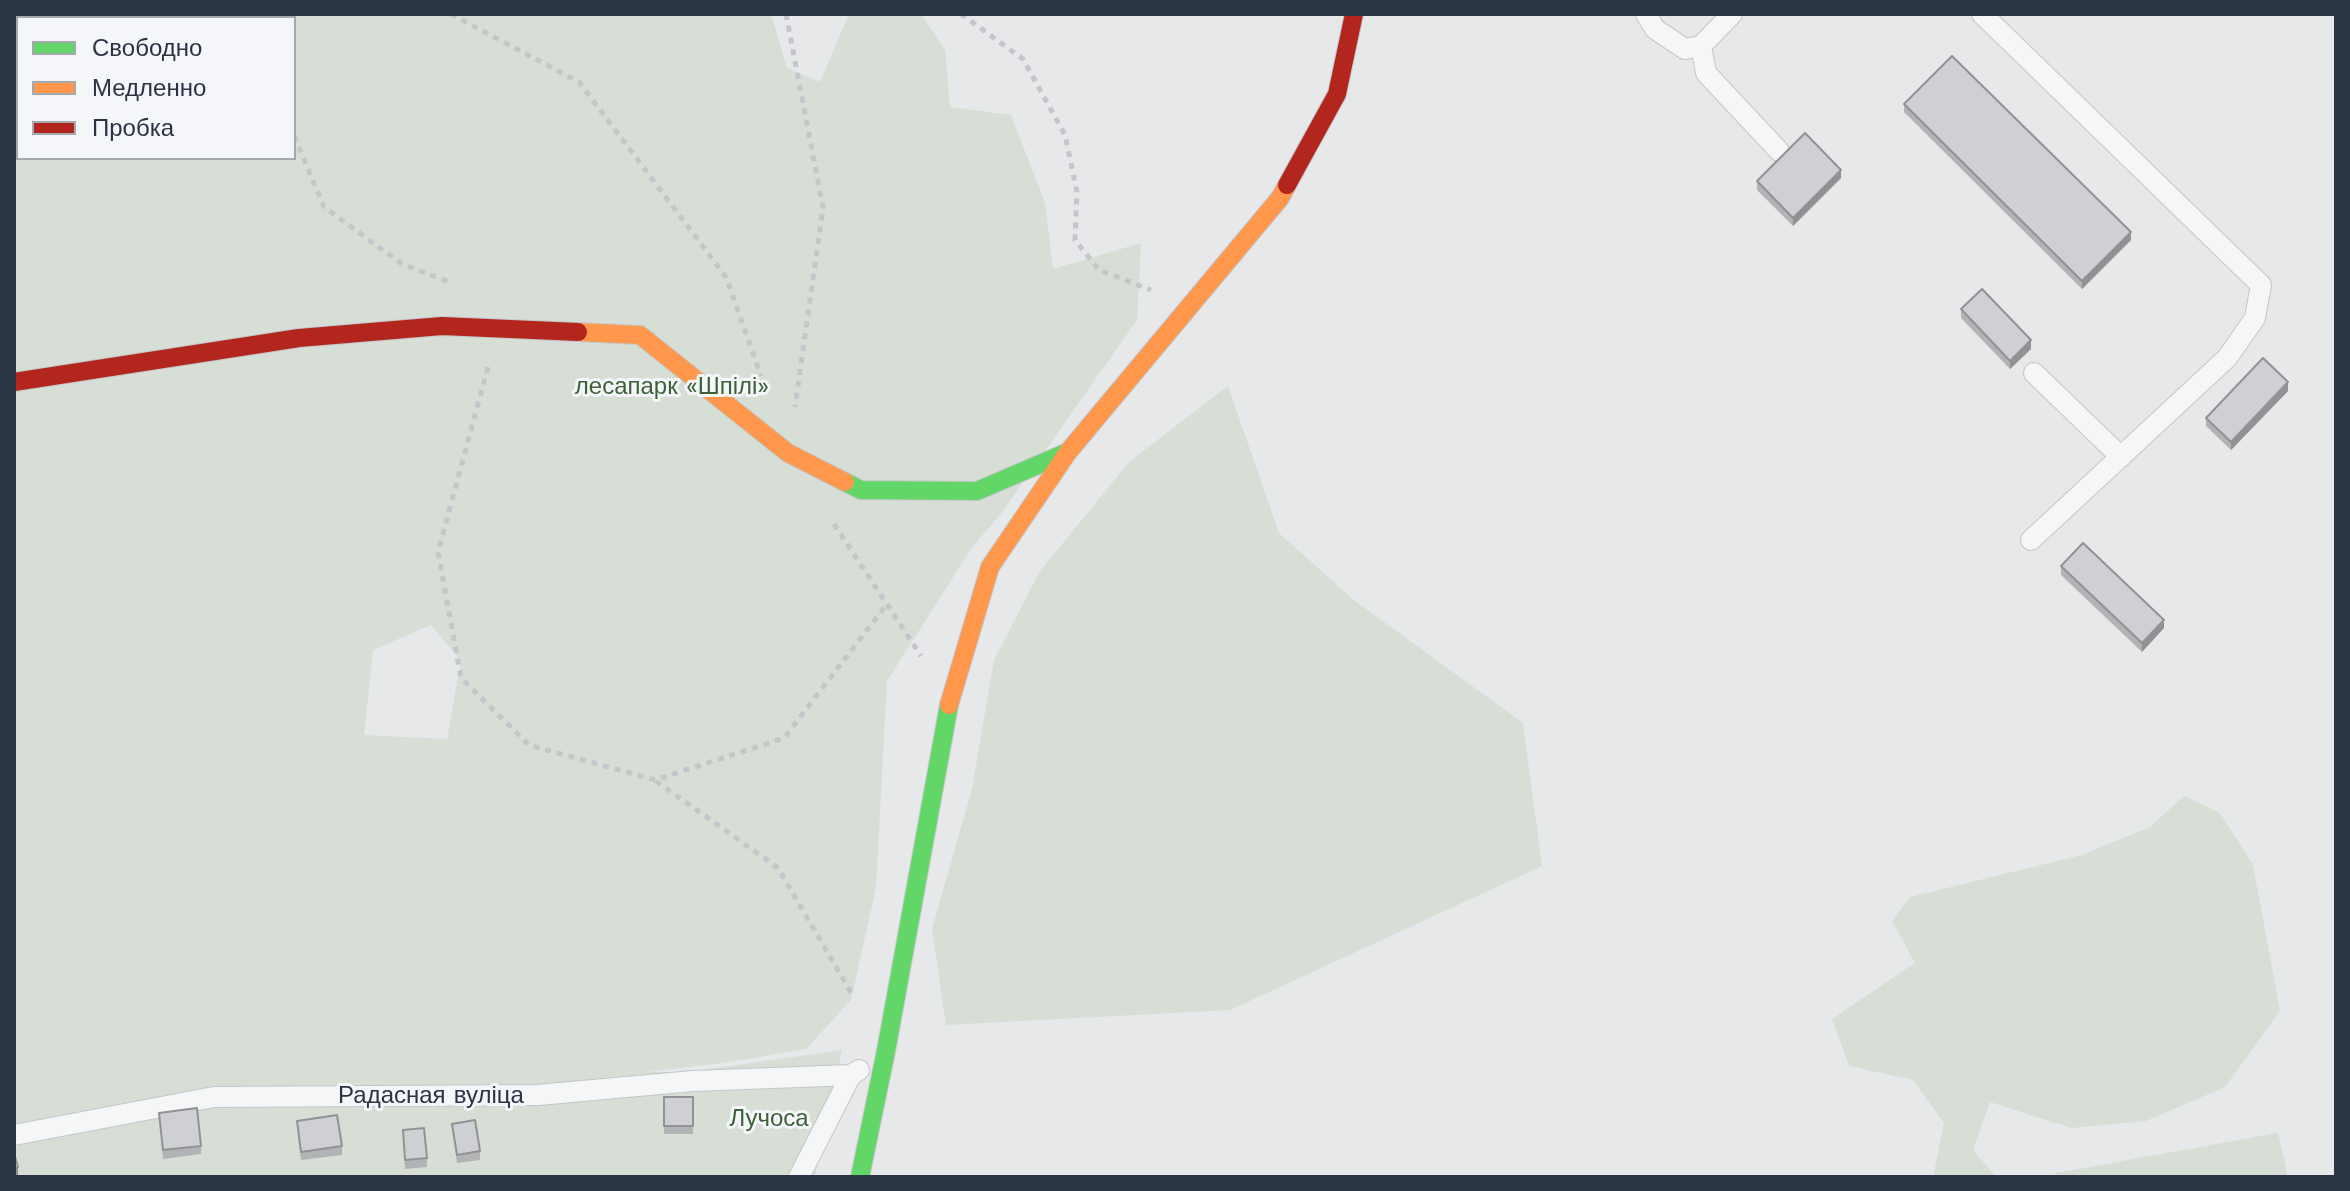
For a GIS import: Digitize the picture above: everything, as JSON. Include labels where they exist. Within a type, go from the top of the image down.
[{"type":"street","points":[[860,1177],[950,700],[990,567],[1068,452],[1280,198],[1337,94],[1354,14]]},
{"type":"street","points":[[14,382],[299,338],[442,326],[640,335],[788,453],[861,490],[977,491],[1068,452]]},
{"type":"lane","points":[[1646,14],[1655,29],[1685,49],[1701,46],[1732,14]]},
{"type":"lane","points":[[1982,14],[2261,285],[2255,318],[2227,358],[2031,540]]},
{"type":"lane","points":[[1701,46],[1706,73],[1779,151]]},
{"type":"lane","points":[[2034,373],[2121,457]]},
{"type":"lane","points":[[799,1177],[851,1075],[886,1051]]},
{"type":"lane","name":"Радасная вуліца","points":[[14,1135],[214,1097],[538,1095],[693,1081],[851,1075]]},
{"type":"path","points":[[451,14],[579,82],[726,277],[762,380]]},
{"type":"path","points":[[786,14],[823,208],[788,453]]},
{"type":"path","points":[[961,14],[1023,59],[1065,135],[1077,192],[1075,240],[1099,270],[1189,309]]},
{"type":"path","points":[[296,141],[324,207],[402,264],[460,287]]},
{"type":"path","points":[[499,329],[438,552],[461,678],[529,745],[655,780],[778,868],[855,999]]},
{"type":"path","points":[[829,516],[950,700]]},
{"type":"path","points":[[655,780],[784,738],[887,604]]},
{"type":"green space","name":"лесапарк «Шпілі»","points":[[14,14],[771,14],[787,68],[820,82],[849,14],[921,14],[945,50],[950,107],[1011,115],[1045,203],[1053,269],[1141,243],[1137,320],[1000,515],[973,546],[887,681],[876,887],[851,1000],[806,1049],[648,1072],[688,1072],[842,1050],[815,1177],[14,1177]],"holes":[[[431,625],[461,661],[447,739],[364,735],[373,650]]]},
{"type":"green space","points":[[1228,386],[1279,533],[1355,601],[1523,723],[1542,866],[1230,1010],[946,1025],[932,929],[972,789],[994,660],[1040,571],[1130,461]]},
{"type":"green space","points":[[2184,796],[2220,813],[2253,865],[2280,1011],[2225,1087],[2146,1121],[2071,1128],[1990,1102],[1973,1150],[1996,1177],[1933,1177],[1944,1123],[1913,1080],[1849,1066],[1832,1019],[1915,963],[1892,921],[1910,897],[2082,855],[2150,827]]},
{"type":"green space","points":[[2278,1133],[2288,1177],[2053,1177],[2056,1173]]},
{"type":"building","points":[[1952,56],[2131,232],[2082,281],[1904,104]]},
{"type":"building","points":[[1805,133],[1841,170],[1793,218],[1757,181]]},
{"type":"building","points":[[1982,289],[2031,340],[2010,361],[1961,309]]},
{"type":"building","points":[[2263,358],[2288,382],[2231,442],[2206,418]]},
{"type":"building","points":[[2083,543],[2164,620],[2142,643],[2061,566]]},
{"type":"building","points":[[664,1097],[693,1097],[693,1126],[664,1126]]},
{"type":"building","points":[[197,1108],[201,1146],[163,1150],[159,1113]]},
{"type":"building","points":[[337,1115],[342,1146],[301,1152],[297,1121]]},
{"type":"building","points":[[475,1120],[480,1151],[457,1155],[452,1124]]},
{"type":"building","points":[[424,1128],[427,1158],[405,1160],[403,1130]]},
{"type":"traffic: fast","points":[[845,482],[861,490],[977,491],[1068,452]]},
{"type":"traffic: fast","points":[[860,1177],[949,705]]},
{"type":"traffic: slow","points":[[949,705],[990,567],[1068,452],[1280,198],[1287,185]]},
{"type":"traffic: slow","points":[[578,332],[640,335],[788,453],[845,482]]},
{"type":"traffic: jam","points":[[1287,185],[1337,94],[1354,14]]},
{"type":"traffic: jam","points":[[14,382],[299,338],[442,326],[578,332]]},
{"type":"park label","name":"Лучоса","points":[[769,1119]]}]
